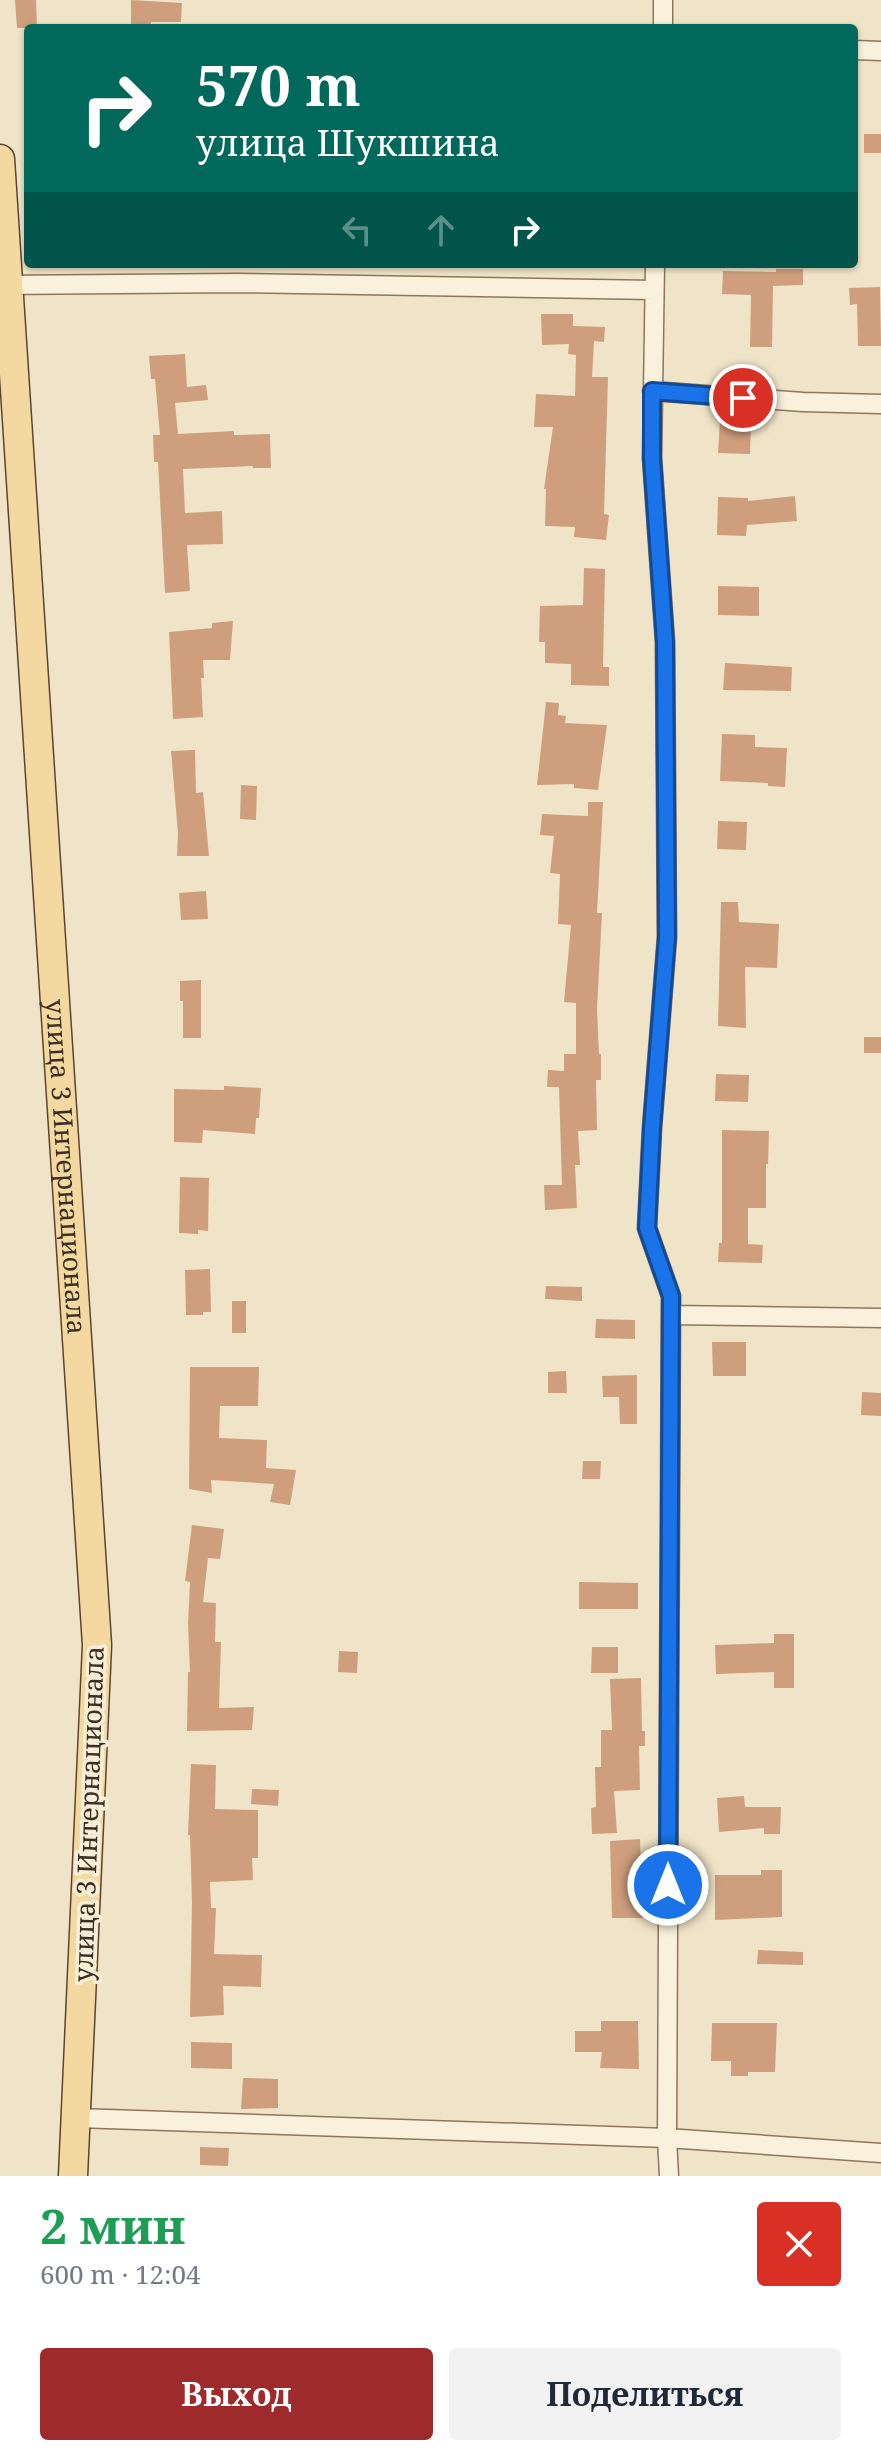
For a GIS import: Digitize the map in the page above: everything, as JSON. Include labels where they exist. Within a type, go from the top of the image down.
[{"type":"main road","name":"улица 3 Интернационала","points":[[0,159],[5,284],[97,1645],[73,2176]]},
{"type":"street","points":[[663,0],[663,24]]},
{"type":"street","points":[[858,50],[881,51]]},
{"type":"street","points":[[655,268],[652,458],[665,642],[667,937],[647,1228],[671,1296],[669,2176]]},
{"type":"street","points":[[5,284],[237,283],[653,290]]},
{"type":"street","points":[[652,391],[803,402],[881,404]]},
{"type":"street","points":[[671,1315],[881,1318]]},
{"type":"street","points":[[77,2118],[667,2138],[881,2153]]},
{"type":"building","points":[[15,0],[36,0],[37,24],[24,24],[24,28],[17,28]]},
{"type":"building","points":[[131,0],[182,3],[181,22],[131,24]]},
{"type":"building","points":[[864,134],[881,134],[881,153],[864,153]]},
{"type":"building","points":[[776,269],[803,269],[803,285],[773,286],[772,347],[750,347],[751,295],[722,294],[723,271],[776,272]]},
{"type":"building","points":[[880,287],[881,346],[858,346],[857,304],[850,305],[849,288]]},
{"type":"building","points":[[541,314],[573,314],[573,326],[605,327],[604,342],[594,341],[592,377],[608,377],[604,514],[609,515],[606,540],[574,537],[575,527],[545,526],[544,489],[553,427],[534,427],[536,394],[575,396],[576,355],[568,354],[569,344],[542,345]]},
{"type":"building","points":[[185,354],[187,387],[206,385],[208,400],[175,403],[178,434],[234,431],[234,435],[270,434],[271,468],[183,469],[185,513],[222,511],[223,544],[187,545],[190,591],[165,593],[158,462],[154,462],[153,435],[160,435],[155,379],[151,379],[149,356]]},
{"type":"building","points":[[720,420],[751,422],[750,454],[718,453]]},
{"type":"building","points":[[795,496],[797,521],[747,525],[746,536],[717,535],[718,497],[748,498],[748,501]]},
{"type":"building","points":[[584,568],[605,569],[603,667],[609,667],[609,686],[571,685],[571,664],[545,663],[545,642],[539,642],[540,606],[583,605]]},
{"type":"building","points":[[718,586],[759,587],[759,616],[718,615]]},
{"type":"building","points":[[233,621],[230,660],[203,660],[203,717],[173,719],[169,632],[212,628],[212,623]]},
{"type":"building","points":[[725,663],[792,667],[791,691],[723,690]]},
{"type":"building","points":[[546,702],[559,703],[558,715],[566,716],[565,723],[607,725],[598,790],[574,788],[574,784],[537,785]]},
{"type":"building","points":[[722,734],[755,735],[755,747],[787,748],[785,787],[768,786],[768,783],[720,781]]},
{"type":"building","points":[[195,750],[196,793],[203,792],[209,856],[177,856],[171,751]]},
{"type":"building","points":[[241,785],[257,786],[256,820],[240,819]]},
{"type":"building","points":[[588,802],[603,802],[597,913],[602,913],[597,1009],[601,1080],[596,1080],[597,1130],[578,1131],[580,1165],[575,1165],[577,1208],[545,1210],[544,1185],[562,1185],[559,1087],[547,1087],[548,1070],[564,1071],[564,1054],[576,1054],[576,1003],[564,1002],[571,925],[558,924],[560,874],[550,873],[554,836],[540,835],[542,814],[588,816]]},
{"type":"building","points":[[718,821],[747,822],[746,850],[717,849]]},
{"type":"building","points":[[206,891],[208,919],[181,920],[179,893]]},
{"type":"building","points":[[721,902],[738,902],[739,922],[779,924],[777,968],[745,967],[746,1028],[718,1026]]},
{"type":"building","points":[[201,980],[201,1038],[183,1038],[180,981]]},
{"type":"building","points":[[864,1037],[881,1037],[881,1053],[864,1053]]},
{"type":"building","points":[[716,1074],[749,1075],[748,1102],[715,1101]]},
{"type":"building","points":[[224,1086],[261,1088],[255,1134],[203,1130],[202,1143],[174,1142],[174,1089],[224,1090]]},
{"type":"building","points":[[722,1130],[769,1131],[766,1208],[748,1208],[748,1244],[763,1245],[762,1263],[718,1262],[719,1243],[722,1243]]},
{"type":"building","points":[[180,1177],[209,1178],[208,1231],[179,1233]]},
{"type":"building","points":[[210,1269],[211,1312],[186,1315],[185,1270]]},
{"type":"building","points":[[546,1286],[582,1287],[582,1301],[545,1299]]},
{"type":"building","points":[[232,1301],[246,1301],[246,1333],[232,1333]]},
{"type":"building","points":[[596,1319],[635,1320],[635,1339],[595,1338]]},
{"type":"building","points":[[712,1342],[746,1342],[746,1376],[713,1376]]},
{"type":"building","points":[[190,1367],[259,1367],[258,1406],[220,1406],[219,1438],[267,1440],[266,1468],[296,1470],[290,1505],[270,1502],[274,1484],[211,1480],[212,1493],[189,1489]]},
{"type":"building","points":[[566,1371],[567,1393],[548,1393],[548,1372]]},
{"type":"building","points":[[637,1375],[637,1424],[620,1424],[619,1397],[603,1397],[602,1376]]},
{"type":"building","points":[[862,1392],[881,1393],[881,1416],[861,1415]]},
{"type":"building","points":[[583,1461],[601,1461],[600,1479],[582,1479]]},
{"type":"building","points":[[192,1525],[224,1529],[220,1559],[208,1558],[203,1602],[216,1603],[215,1642],[221,1642],[219,1708],[254,1707],[252,1730],[187,1731],[190,1582],[185,1581]]},
{"type":"building","points":[[579,1582],[638,1583],[638,1609],[579,1609]]},
{"type":"building","points":[[774,1634],[794,1634],[794,1688],[774,1688],[774,1672],[716,1674],[715,1645],[774,1643]]},
{"type":"building","points":[[592,1647],[618,1647],[618,1673],[591,1673]]},
{"type":"building","points":[[339,1651],[358,1652],[357,1673],[338,1672]]},
{"type":"building","points":[[641,1678],[645,1746],[639,1746],[640,1790],[614,1791],[617,1833],[592,1834],[591,1808],[596,1807],[595,1767],[601,1767],[601,1730],[612,1730],[610,1679]]},
{"type":"building","points":[[191,1764],[216,1765],[215,1809],[258,1810],[258,1858],[252,1858],[253,1880],[210,1882],[211,1908],[216,1908],[214,1954],[262,1955],[261,1987],[223,1986],[224,2015],[190,2017],[192,1902],[188,1835]]},
{"type":"building","points":[[252,1789],[279,1790],[278,1806],[251,1804]]},
{"type":"building","points":[[744,1796],[745,1807],[781,1807],[780,1834],[764,1834],[764,1828],[719,1832],[717,1798]]},
{"type":"building","points":[[640,1839],[643,1918],[612,1918],[610,1841]]},
{"type":"building","points":[[761,1870],[782,1870],[782,1917],[715,1920],[715,1875],[761,1875]]},
{"type":"building","points":[[758,1950],[803,1952],[803,1965],[757,1964]]},
{"type":"building","points":[[601,2021],[638,2021],[639,2069],[600,2068],[602,2052],[575,2052],[575,2031],[601,2031]]},
{"type":"building","points":[[712,2023],[777,2023],[775,2072],[748,2072],[748,2076],[731,2076],[731,2061],[711,2061]]},
{"type":"building","points":[[191,2042],[232,2043],[232,2069],[191,2068]]},
{"type":"building","points":[[243,2078],[278,2079],[278,2108],[241,2109]]},
{"type":"building","points":[[200,2147],[229,2148],[228,2166],[200,2165]]},
{"type":"route","points":[[668,1885],[671,1296],[647,1228],[667,937],[665,642],[652,458],[652,391],[743,398]]}]
